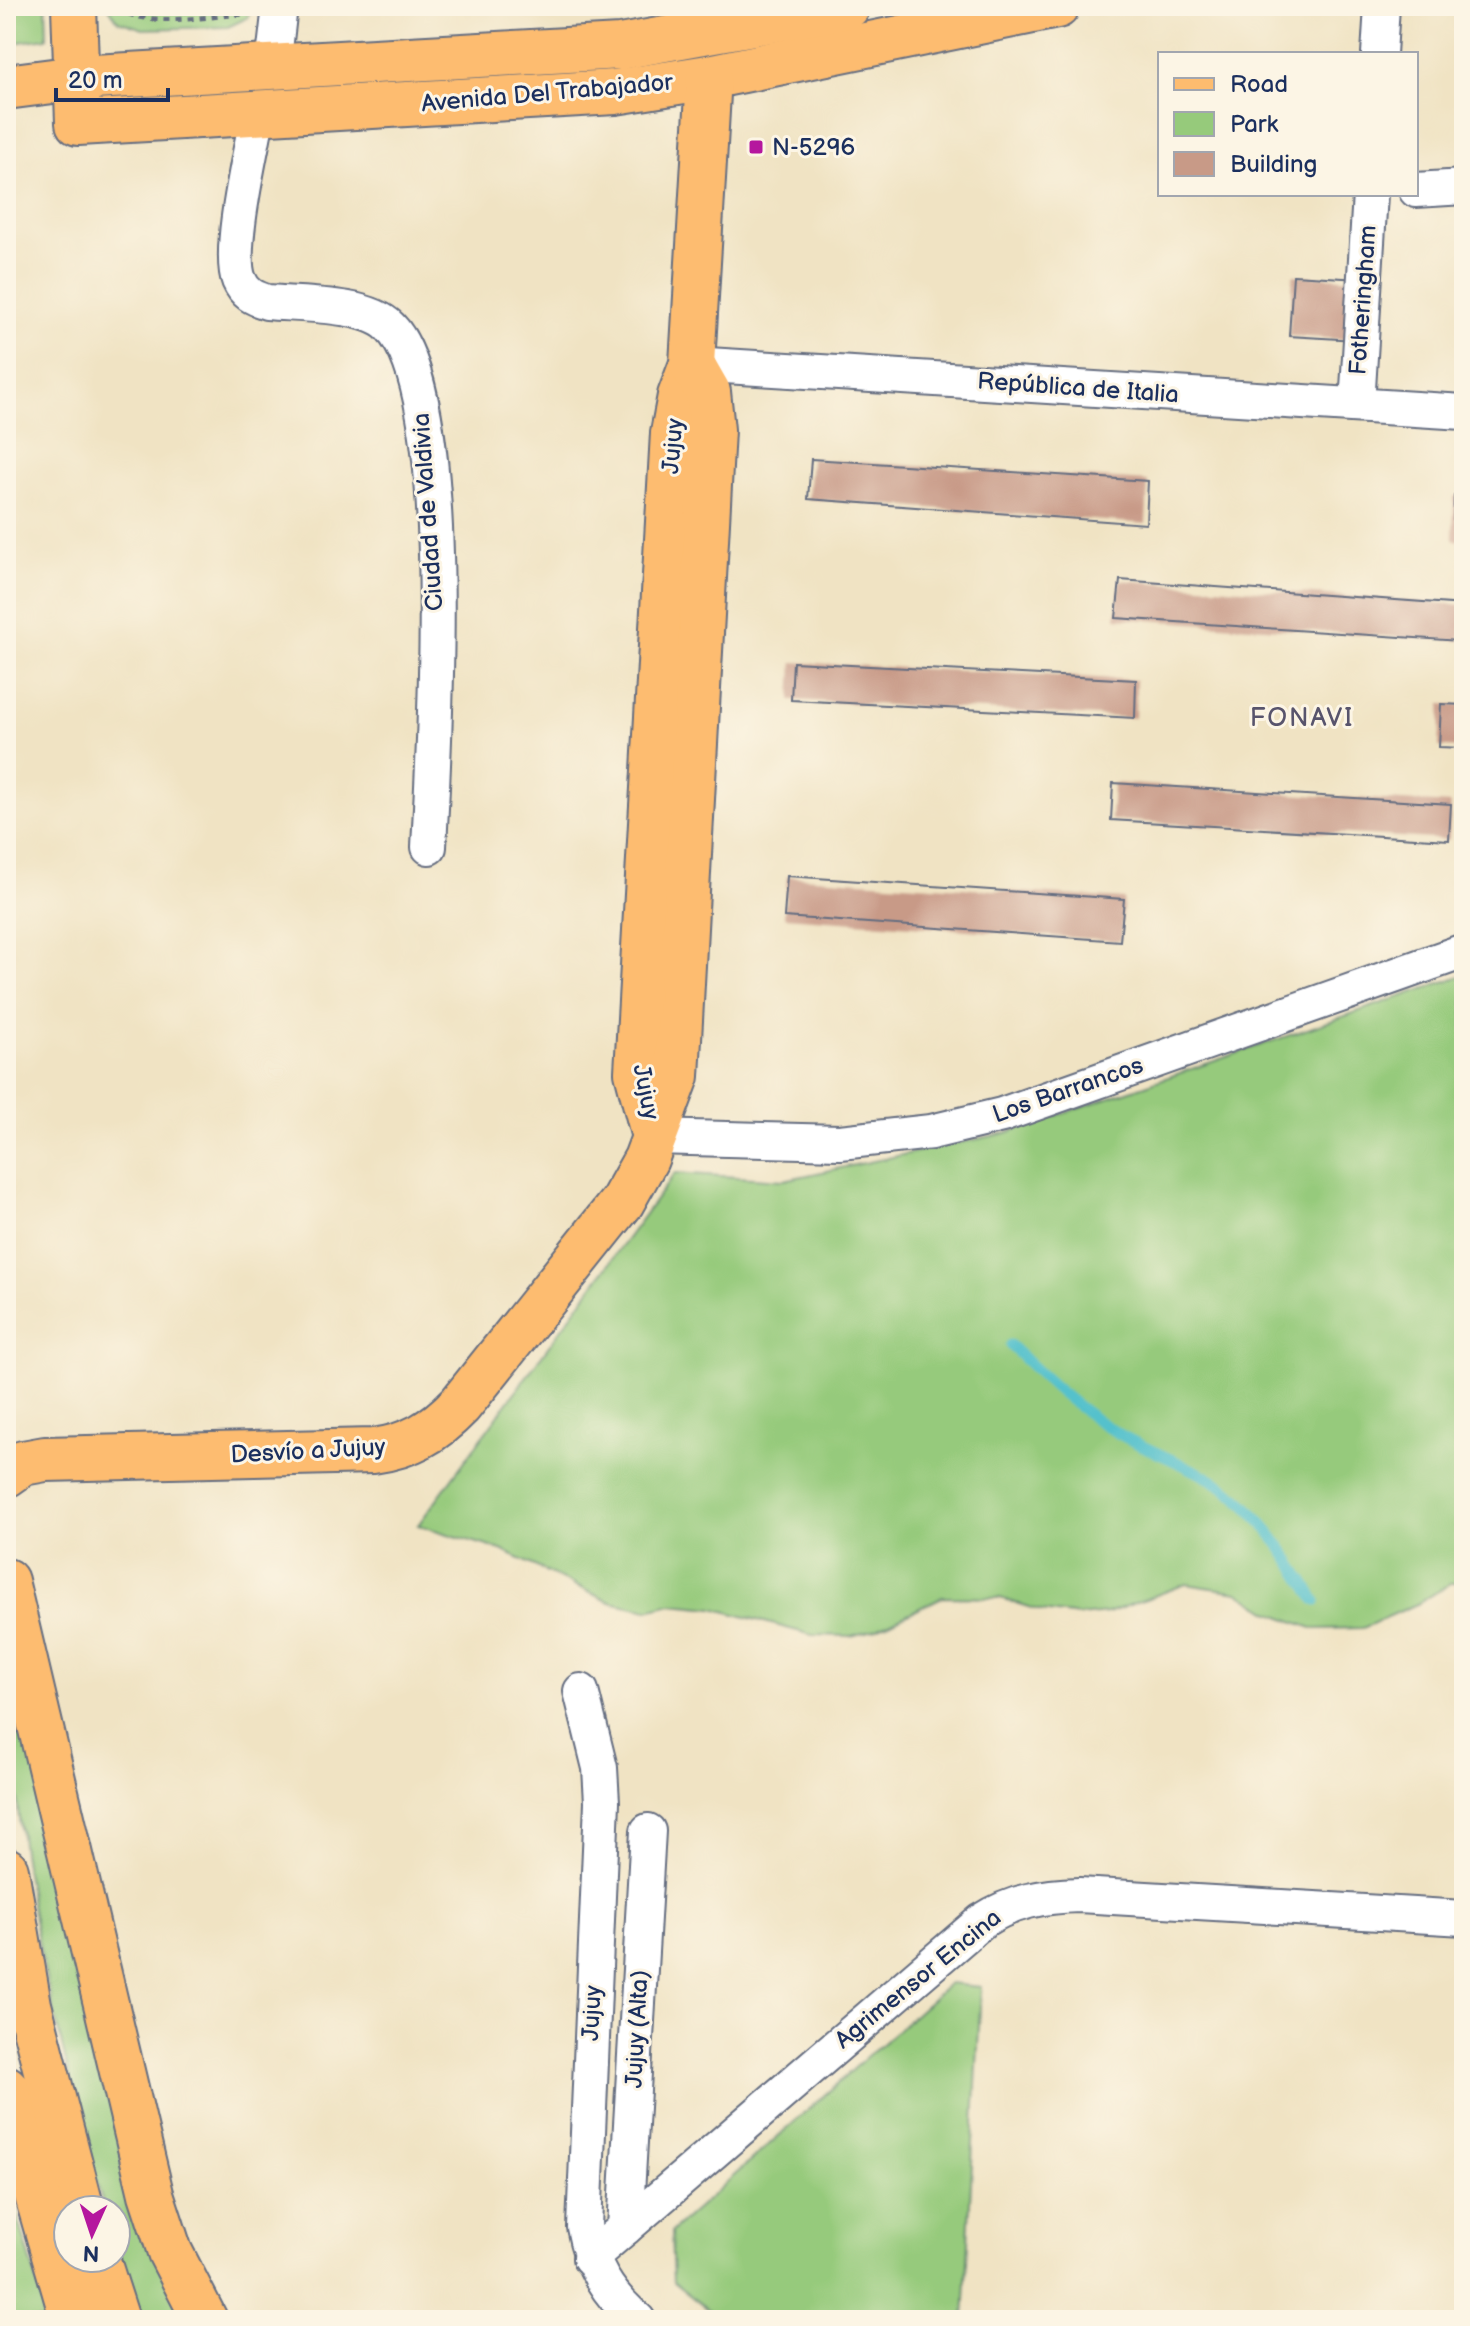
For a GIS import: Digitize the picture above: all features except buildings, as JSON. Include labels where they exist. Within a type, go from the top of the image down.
[{"type":"main road","points":[[74,6],[76,78]]},
{"type":"main road","name":"Avenida Del Trabajador","points":[[6,87],[76,78],[620,47],[848,6]]},
{"type":"main road","name":"Avenida Del Trabajador","points":[[76,78],[78,123],[585,95],[709,77],[1057,6]]},
{"type":"main road","name":"Jujuy","points":[[654,1137],[677,1076],[712,430],[708,392],[692,364],[709,77]]},
{"type":"main road","name":"Desvío a Jujuy","points":[[6,1475],[23,1463],[45,1459],[373,1451],[407,1444],[422,1437],[437,1428],[460,1405],[609,1221],[635,1180],[654,1137]]},
{"type":"main road","points":[[6,1581],[151,2194],[170,2252],[205,2320]]},
{"type":"main road","points":[[6,1870],[29,2005],[78,2194]]},
{"type":"main road","points":[[6,2088],[73,2320]]},
{"type":"main road","points":[[102,2274],[117,2320]]},
{"type":"street","points":[[1379,52],[1382,6]]},
{"type":"street","points":[[265,10],[273,67]]},
{"type":"street","name":"Ciudad de Valdivia","points":[[258,112],[237,242],[239,281],[251,297],[267,302],[370,314],[389,325],[406,348],[417,381],[431,474],[435,558],[436,675],[429,847]]},
{"type":"street","points":[[1418,190],[1464,187]]},
{"type":"street","name":"Fotheringham","points":[[1357,405],[1370,196]]},
{"type":"street","name":"República de Italia","points":[[692,364],[1464,412]]},
{"type":"street","name":"Los Barrancos","points":[[654,1137],[840,1142],[931,1132],[1002,1115],[1464,951]]},
{"type":"street","name":"Jujuy","points":[[581,1691],[600,1768],[602,1802],[582,2211],[590,2258],[613,2297],[638,2320]]},
{"type":"street","name":"Jujuy (Alta)","points":[[625,2228],[648,1831]]},
{"type":"street","name":"Agrimensor Encina","points":[[590,2258],[982,1921],[1003,1908],[1027,1900],[1079,1895],[1464,1918]]},
{"type":"path","points":[[119,6],[124,13],[142,20],[265,10]]},
{"type":"green space","points":[[6,6],[46,6],[47,38],[6,44]]},
{"type":"green space","points":[[108,6],[254,6],[247,18],[228,27],[143,29],[118,21]]},
{"type":"green space","points":[[1464,975],[1464,1583],[1451,1583],[1419,1603],[1363,1628],[1315,1629],[1269,1612],[1238,1592],[1186,1584],[1108,1613],[1079,1616],[1041,1611],[1000,1598],[942,1597],[877,1629],[851,1636],[812,1635],[713,1608],[671,1604],[648,1610],[610,1602],[501,1550],[418,1525],[675,1173],[784,1180],[1006,1133]]},
{"type":"green space","points":[[10,1630],[191,2320],[142,2320],[126,2274],[132,2274],[132,2194],[100,2194],[94,2174],[32,1910],[22,1842]]},
{"type":"green space","points":[[949,1984],[981,1987],[964,2320],[828,2320],[712,2313],[673,2282],[671,2232]]},
{"type":"green space","points":[[6,2177],[8,2183],[48,2320],[6,2320]]},
{"type":"waterway","points":[[1010,1345],[1059,1391],[1100,1422],[1129,1440],[1209,1478],[1238,1498],[1271,1534],[1316,1601]]},
{"type":"place","name":"N-5296","points":[[756,147]]},
{"type":"district","name":"FONAVI","points":[[1302,718]]}]
